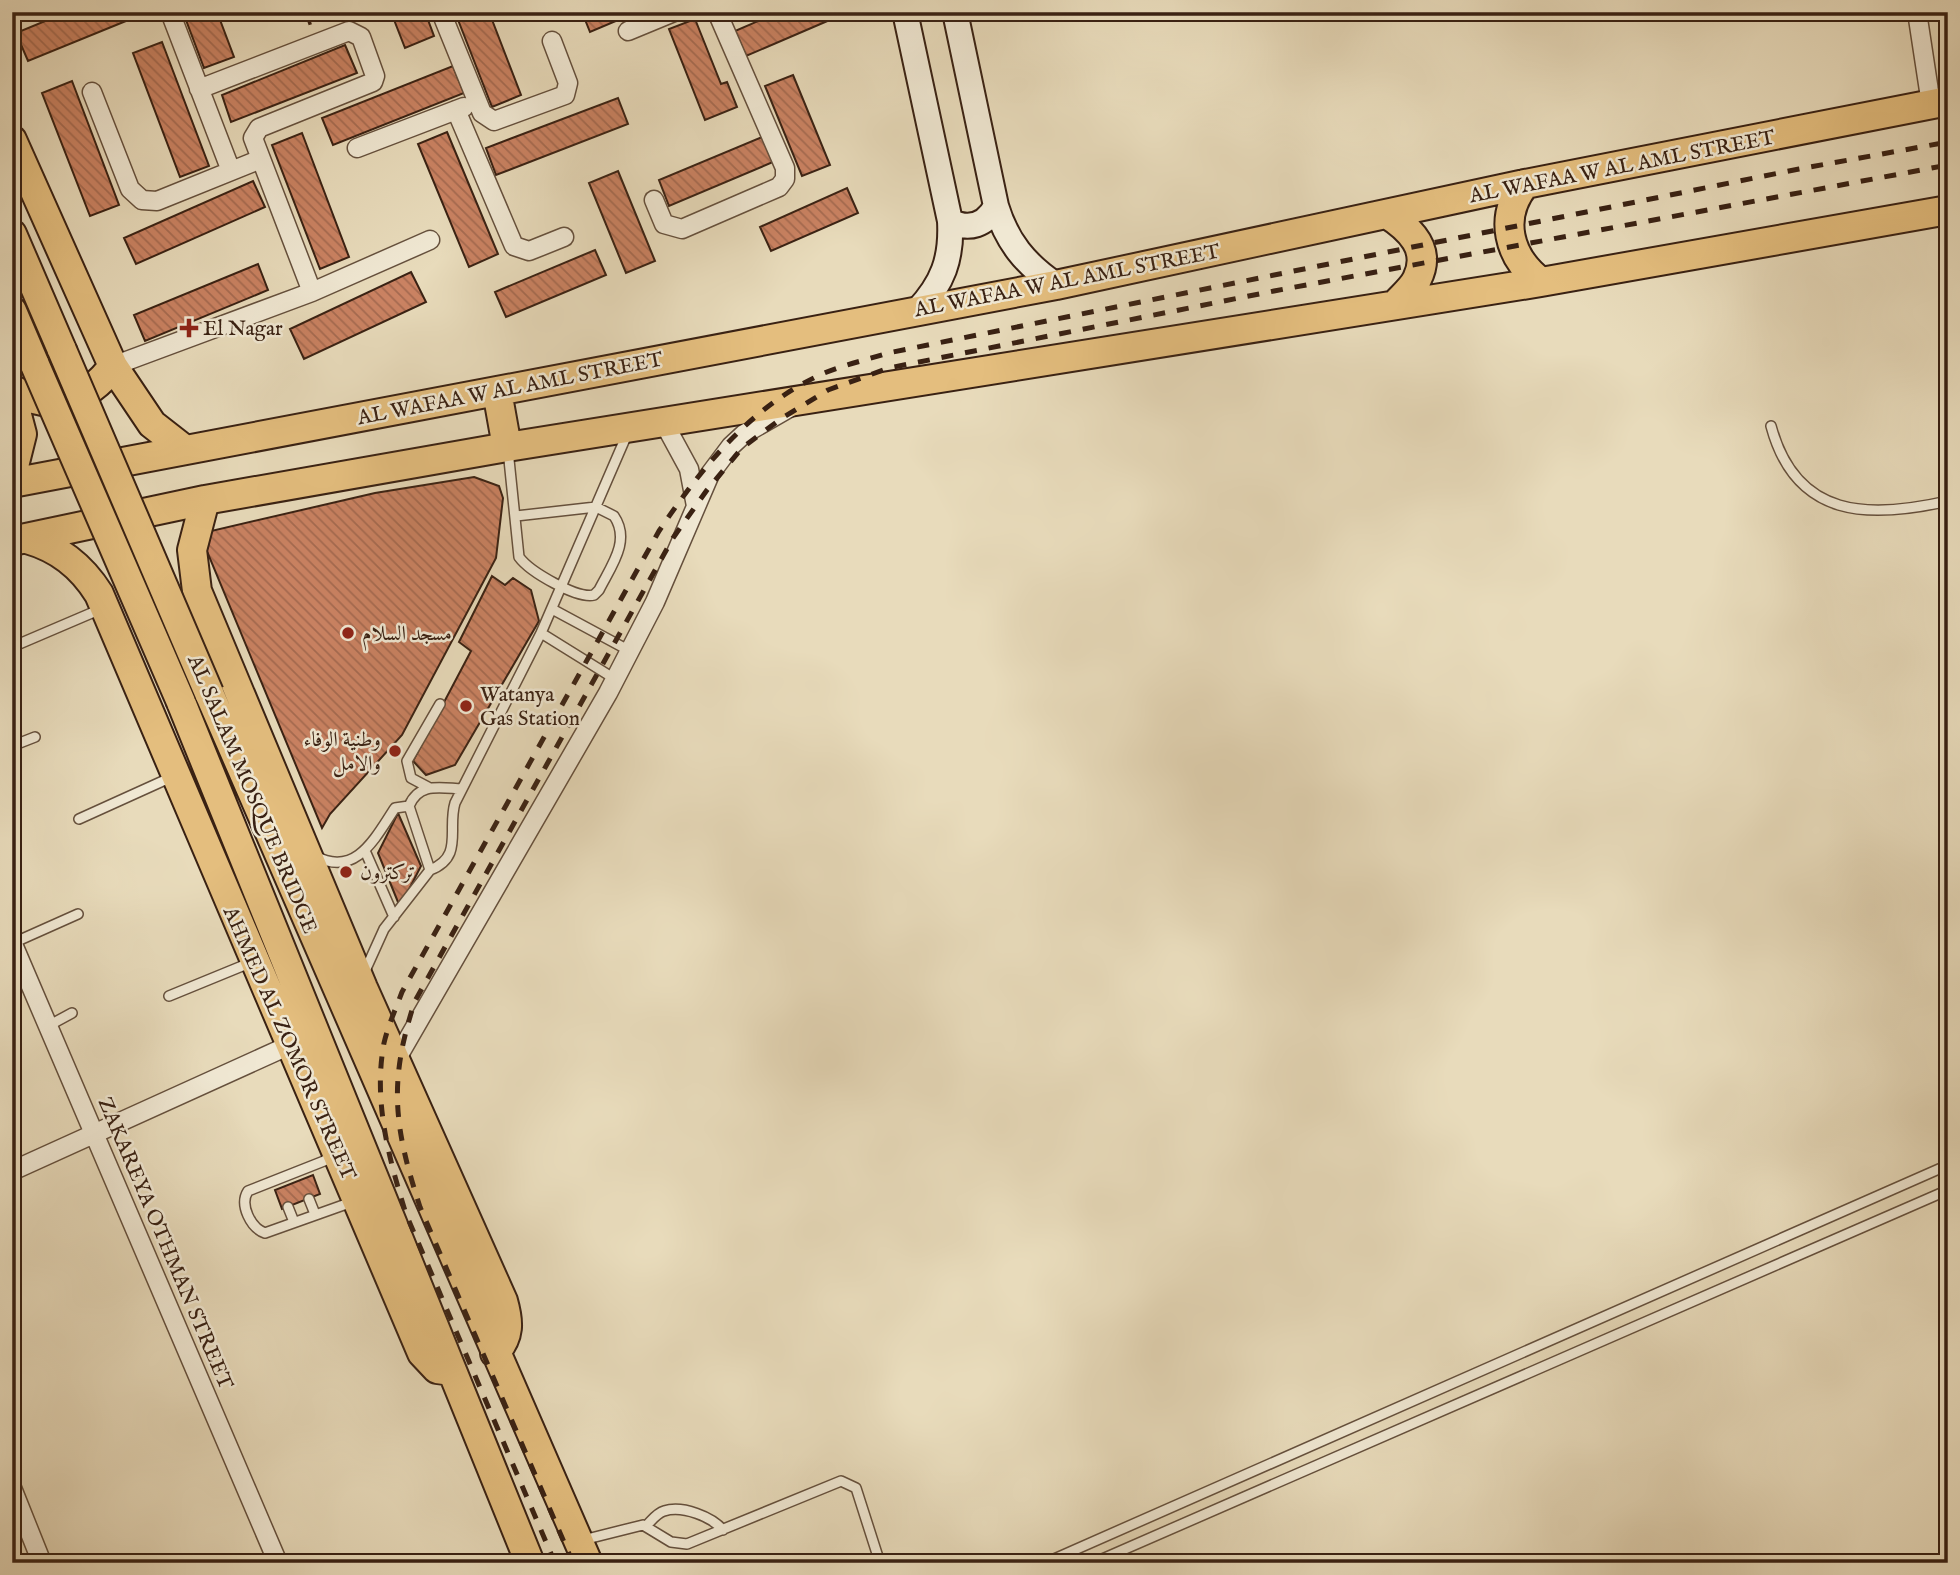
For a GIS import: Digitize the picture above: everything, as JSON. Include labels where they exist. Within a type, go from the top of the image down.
[{"type":"main road","name":"AL WAFAA W AL AML STREET","points":[[12,483],[1056,285],[1525,184],[1940,103]]},
{"type":"main road","points":[[12,140],[113,366],[152,424],[184,449]]},
{"type":"main road","points":[[1525,184],[1513,204],[1510,242],[1522,265],[1541,282]]},
{"type":"main road","points":[[19,540],[205,499],[507,447],[1541,282],[1948,210]]},
{"type":"main road","points":[[1387,214],[1410,228],[1421,256],[1418,278],[1395,305]]},
{"type":"main road","name":"AL SALAM MOSQUE BRIDGE","points":[[12,234],[495,1353]]},
{"type":"main road","name":"AL SALAM MOSQUE BRIDGE","points":[[12,311],[180,702],[452,1371]]},
{"type":"main road","points":[[12,389],[45,401],[72,399],[95,386],[113,366]]},
{"type":"main road","points":[[497,390],[507,447]]},
{"type":"main road","points":[[12,396],[22,434],[12,474]]},
{"type":"main road","points":[[205,499],[192,550],[197,591],[308,851],[363,988],[503,1301],[508,1330],[504,1343],[495,1353],[583,1552]]},
{"type":"main road","name":"AHMED AL ZOMOR STREET","points":[[19,540],[56,550],[74,564],[90,580],[105,608],[253,962],[426,1360],[437,1369],[452,1371]]},
{"type":"main road","points":[[105,608],[125,581],[146,572],[169,573],[197,591]]},
{"type":"main road","points":[[452,1371],[530,1563]]},
{"type":"street","points":[[170,12],[231,171]]},
{"type":"street","points":[[441,12],[485,117],[499,121],[561,98],[567,91],[568,83],[552,41]]},
{"type":"street","points":[[628,32],[674,12]]},
{"type":"street","points":[[905,12],[950,221],[951,246],[946,271],[934,293],[917,311]]},
{"type":"street","points":[[955,12],[996,206],[1004,230],[1017,252],[1035,270],[1056,285]]},
{"type":"street","points":[[1917,12],[1940,103]]},
{"type":"street","points":[[654,200],[664,224],[682,229],[779,187],[785,179],[785,169],[723,14]]},
{"type":"street","points":[[199,89],[349,31],[359,34],[374,73],[373,82],[259,128],[253,138],[312,292]]},
{"type":"street","points":[[92,92],[130,189],[142,200],[158,201],[261,159]]},
{"type":"street","points":[[357,148],[477,101]]},
{"type":"street","points":[[456,110],[510,242],[518,250],[529,251],[564,237]]},
{"type":"street","points":[[950,221],[965,226],[981,223],[996,206]]},
{"type":"street","points":[[113,366],[312,292],[430,240]]},
{"type":"street","points":[[396,1060],[615,679],[710,474],[731,446],[800,402]]},
{"type":"street","points":[[664,423],[689,470],[696,509]]},
{"type":"street","name":"ZAKAREYA OTHMAN STREET","points":[[12,943],[278,1563]]},
{"type":"street","points":[[12,1171],[94,1131],[290,1045]]},
{"type":"street","points":[[12,1488],[43,1563]]},
{"type":"lane","points":[[1771,426],[1776,443],[1792,472],[1804,485],[1834,503],[1883,512],[1948,501]]},
{"type":"lane","points":[[363,988],[372,951],[394,916],[430,870],[444,862],[453,849],[452,812],[541,633],[630,428]]},
{"type":"lane","points":[[507,447],[519,557],[530,569],[562,586],[586,597],[594,595],[621,545],[622,535],[614,516],[596,508],[516,516]]},
{"type":"lane","points":[[12,647],[105,608]]},
{"type":"lane","points":[[552,609],[630,651]]},
{"type":"lane","points":[[541,633],[615,679]]},
{"type":"lane","points":[[439,704],[407,761],[411,778],[428,787],[462,789]]},
{"type":"lane","points":[[12,746],[34,737]]},
{"type":"lane","points":[[79,818],[175,775]]},
{"type":"lane","points":[[428,787],[416,794],[409,806],[430,870]]},
{"type":"lane","points":[[308,851],[326,861],[337,863],[356,859],[366,853],[395,808],[409,806]]},
{"type":"lane","points":[[366,853],[394,916]]},
{"type":"lane","points":[[12,943],[78,914]]},
{"type":"lane","points":[[169,996],[253,962]]},
{"type":"lane","points":[[48,1026],[72,1013]]},
{"type":"lane","points":[[337,1150],[299,1176],[248,1191],[244,1205],[253,1226],[261,1232],[270,1232],[342,1203],[360,1203]]},
{"type":"lane","points":[[1045,1563],[1948,1165]]},
{"type":"lane","points":[[1093,1563],[1948,1190]]},
{"type":"lane","points":[[309,1199],[314,1214]]},
{"type":"lane","points":[[288,1207],[294,1222]]},
{"type":"lane","points":[[647,1525],[679,1544],[723,1530],[833,1484],[849,1483],[856,1488],[880,1563]]},
{"type":"lane","points":[[583,1552],[623,1528],[647,1525],[660,1513],[669,1510],[709,1517],[723,1530]]},
{"type":"path","points":[[236,17],[247,12]]},
{"type":"building","points":[[67,12],[148,12],[28,61],[16,33]]},
{"type":"building","points":[[183,12],[217,12],[234,57],[204,68]]},
{"type":"building","points":[[391,12],[425,12],[434,36],[405,48]]},
{"type":"building","points":[[455,12],[489,12],[521,95],[492,107]]},
{"type":"building","points":[[582,12],[637,12],[590,32]]},
{"type":"building","points":[[779,12],[846,13],[746,56],[735,31]]},
{"type":"building","points":[[695,19],[721,84],[727,82],[737,107],[705,120],[669,29]]},
{"type":"building","points":[[162,42],[209,166],[180,177],[133,53]]},
{"type":"building","points":[[345,45],[357,73],[231,122],[222,95]]},
{"type":"building","points":[[453,66],[464,93],[333,145],[322,118]]},
{"type":"building","points":[[793,75],[830,165],[802,176],[765,86]]},
{"type":"building","points":[[72,81],[119,205],[90,216],[42,93]]},
{"type":"building","points":[[618,98],[628,124],[496,175],[486,148]]},
{"type":"building","points":[[447,132],[498,254],[469,267],[418,144]]},
{"type":"building","points":[[302,133],[349,257],[320,269],[272,145]]},
{"type":"building","points":[[762,137],[773,162],[669,206],[659,180]]},
{"type":"building","points":[[618,171],[655,261],[626,273],[589,183]]},
{"type":"building","points":[[253,181],[265,207],[136,264],[124,238]]},
{"type":"building","points":[[847,188],[858,213],[771,251],[760,227]]},
{"type":"building","points":[[595,250],[606,275],[506,317],[495,292]]},
{"type":"building","points":[[258,264],[268,290],[145,341],[134,315]]},
{"type":"building","points":[[411,272],[426,302],[304,359],[290,329]]},
{"type":"building","name":"مسجد السلام","points":[[474,477],[499,486],[503,498],[496,558],[402,735],[330,814],[322,828],[206,549],[211,531],[375,493]]},
{"type":"building","name":"Watanya Gas Station","points":[[492,576],[505,585],[513,578],[531,590],[539,621],[455,765],[426,775],[413,761],[471,651],[459,642]]},
{"type":"building","points":[[398,813],[421,866],[400,907],[378,853]]},
{"type":"building","points":[[313,1175],[320,1194],[282,1209],[275,1190]]},
{"type":"railway","points":[[555,1563],[406,1214],[384,1130],[380,1086],[384,1043],[402,992],[659,531],[692,484],[730,441],[772,403],[796,388],[822,374],[888,353],[1799,169],[1948,142]]},
{"type":"railway","points":[[573,1563],[420,1207],[400,1128],[398,1081],[401,1056],[415,1001],[673,538],[707,490],[742,448],[782,418],[828,390],[889,368],[1274,291],[1948,165]]},
{"type":"place","name":"El Nagar","points":[[189,328]]},
{"type":"place","name":"مسجد السلام","points":[[348,633]]},
{"type":"place","name":"Watanya Gas Station","points":[[466,706]]},
{"type":"place","name":"وطنية الوفاء والامل","points":[[395,751]]},
{"type":"place","name":"تركترون","points":[[346,872]]}]
